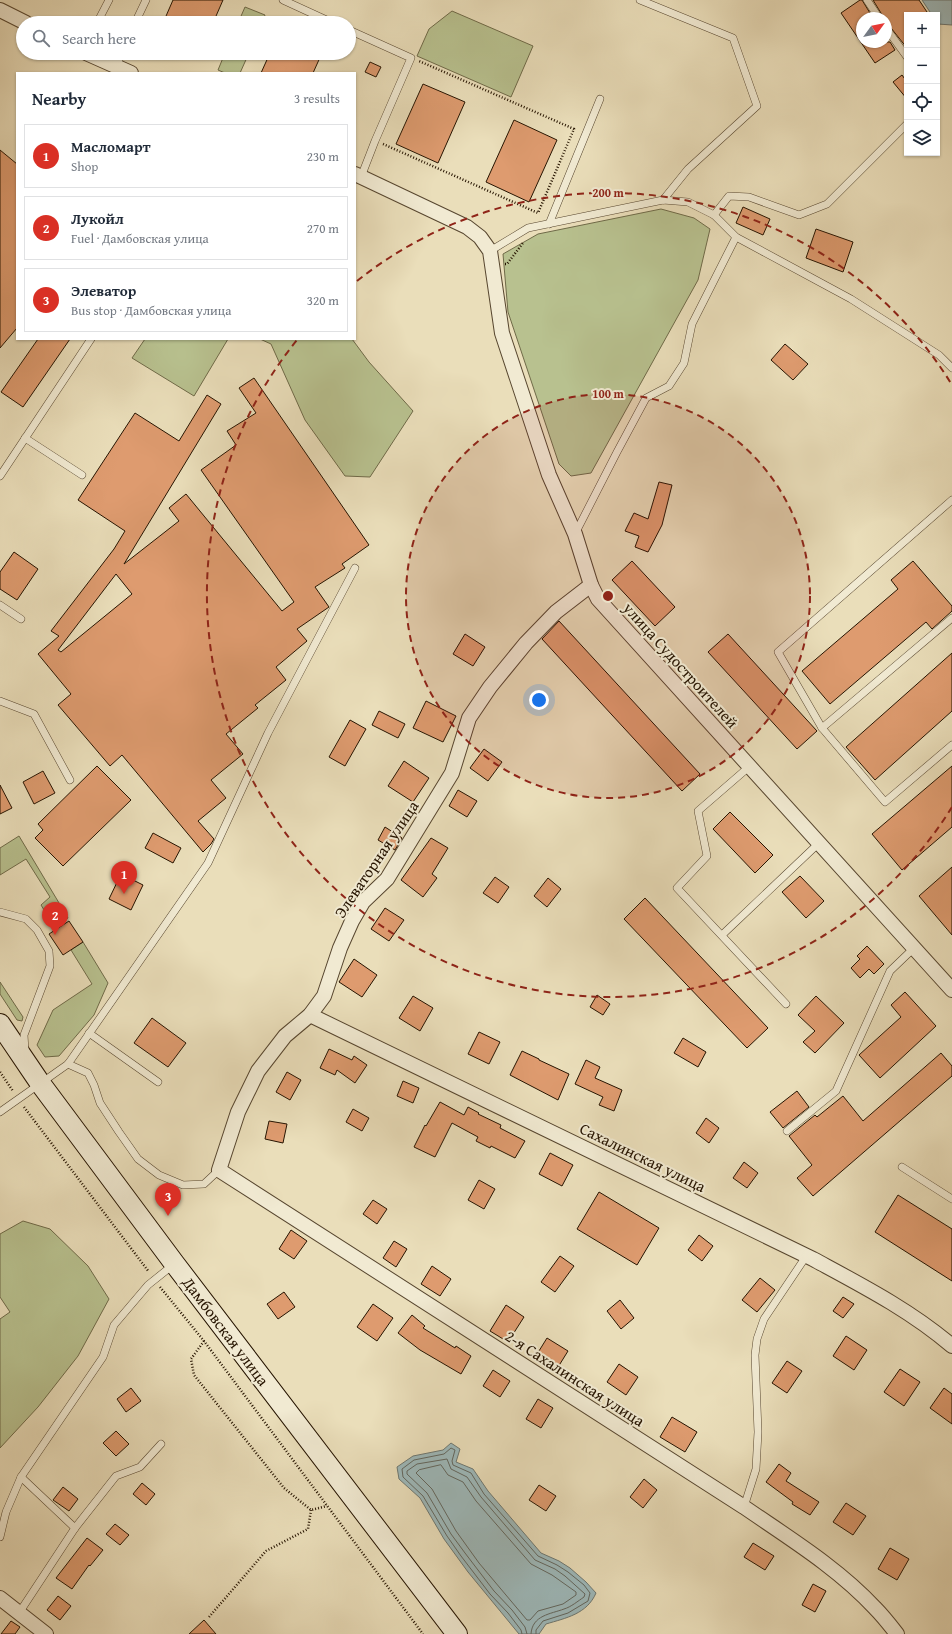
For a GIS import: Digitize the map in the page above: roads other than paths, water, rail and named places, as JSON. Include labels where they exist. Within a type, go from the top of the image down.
[{"type":"main road","name":"Дамбовская улица","points":[[0,1024],[40,1083],[174,1264],[457,1634]]},
{"type":"street","points":[[0,10],[16,18]]},
{"type":"street","points":[[102,60],[129,72]]},
{"type":"street","points":[[358,176],[467,227],[480,237],[490,252]]},
{"type":"street","name":"улица Судостроителей","points":[[490,252],[502,333],[549,475],[575,534],[591,585],[598,599],[952,990]]},
{"type":"street","name":"Элеваторная улица","points":[[219,1170],[238,1112],[258,1071],[284,1036],[310,1015],[324,996],[340,948],[363,902],[387,879],[452,773],[469,718],[490,687],[526,643],[556,612],[591,585]]},
{"type":"street","name":"Сахалинская улица","points":[[310,1015],[807,1256],[887,1299],[932,1328],[952,1346]]},
{"type":"street","name":"2-я Сахалинская улица","points":[[219,1170],[804,1547],[841,1576],[875,1608],[897,1634]]},
{"type":"street","points":[[0,1598],[46,1634]]},
{"type":"lane","points":[[101,16],[109,0]]},
{"type":"lane","points":[[138,16],[146,0]]},
{"type":"lane","points":[[283,0],[318,16]]},
{"type":"lane","points":[[640,0],[733,38],[758,106],[688,169],[663,200]]},
{"type":"lane","points":[[867,0],[875,12]]},
{"type":"lane","points":[[356,33],[411,58],[358,176]]},
{"type":"lane","points":[[892,36],[904,53]]},
{"type":"lane","points":[[116,66],[119,60]]},
{"type":"lane","points":[[549,224],[600,99]]},
{"type":"lane","points":[[714,215],[729,196],[749,197],[799,215],[827,204],[904,127]]},
{"type":"lane","points":[[490,252],[528,228],[663,200],[688,202],[714,215],[736,236],[851,299],[939,354],[952,368]]},
{"type":"lane","points":[[575,534],[646,398],[669,386],[684,363],[692,324],[736,236]]},
{"type":"lane","points":[[0,476],[89,340]]},
{"type":"lane","points":[[25,438],[82,475]]},
{"type":"lane","points":[[952,500],[778,652],[822,728],[885,802],[952,745]]},
{"type":"lane","points":[[0,1112],[68,1064],[208,863],[268,733],[355,568]]},
{"type":"lane","points":[[0,605],[21,619]]},
{"type":"lane","points":[[822,728],[952,618]]},
{"type":"lane","points":[[0,701],[34,714],[70,780]]},
{"type":"lane","points":[[750,766],[698,811],[707,856],[677,888],[786,1004]]},
{"type":"lane","points":[[722,935],[819,843]]},
{"type":"lane","points":[[0,912],[26,918],[37,930],[49,951],[50,966],[24,1035],[26,1063]]},
{"type":"lane","points":[[787,1131],[836,1090],[890,970],[914,948]]},
{"type":"lane","points":[[89,1033],[158,1082]]},
{"type":"lane","points":[[68,1064],[88,1073],[100,1103],[119,1132],[138,1159],[159,1175],[183,1186],[204,1184],[219,1170]]},
{"type":"lane","points":[[902,1167],[952,1199]]},
{"type":"lane","points":[[744,1507],[756,1468],[758,1432],[755,1355],[757,1339],[764,1319],[807,1256]]},
{"type":"lane","points":[[0,1537],[6,1512],[21,1477],[103,1358],[114,1325],[155,1280],[174,1264]]},
{"type":"lane","points":[[19,1613],[75,1528],[116,1476],[140,1467],[161,1444]]},
{"type":"lane","points":[[21,1477],[75,1528]]},
{"type":"water","points":[[922,0],[952,0],[952,25],[940,24],[940,12],[930,12]]},
{"type":"water","points":[[451,1443],[460,1449],[456,1462],[473,1469],[488,1491],[541,1553],[570,1568],[596,1593],[587,1606],[575,1614],[546,1624],[539,1634],[519,1634],[468,1572],[444,1539],[420,1498],[399,1479],[397,1467],[413,1456],[443,1450]]},
{"type":"place","name":"Масломарт","points":[[124,894]]},
{"type":"place","name":"Лукойл","points":[[55,935]]},
{"type":"place","name":"Элеватор","points":[[168,1216]]}]
